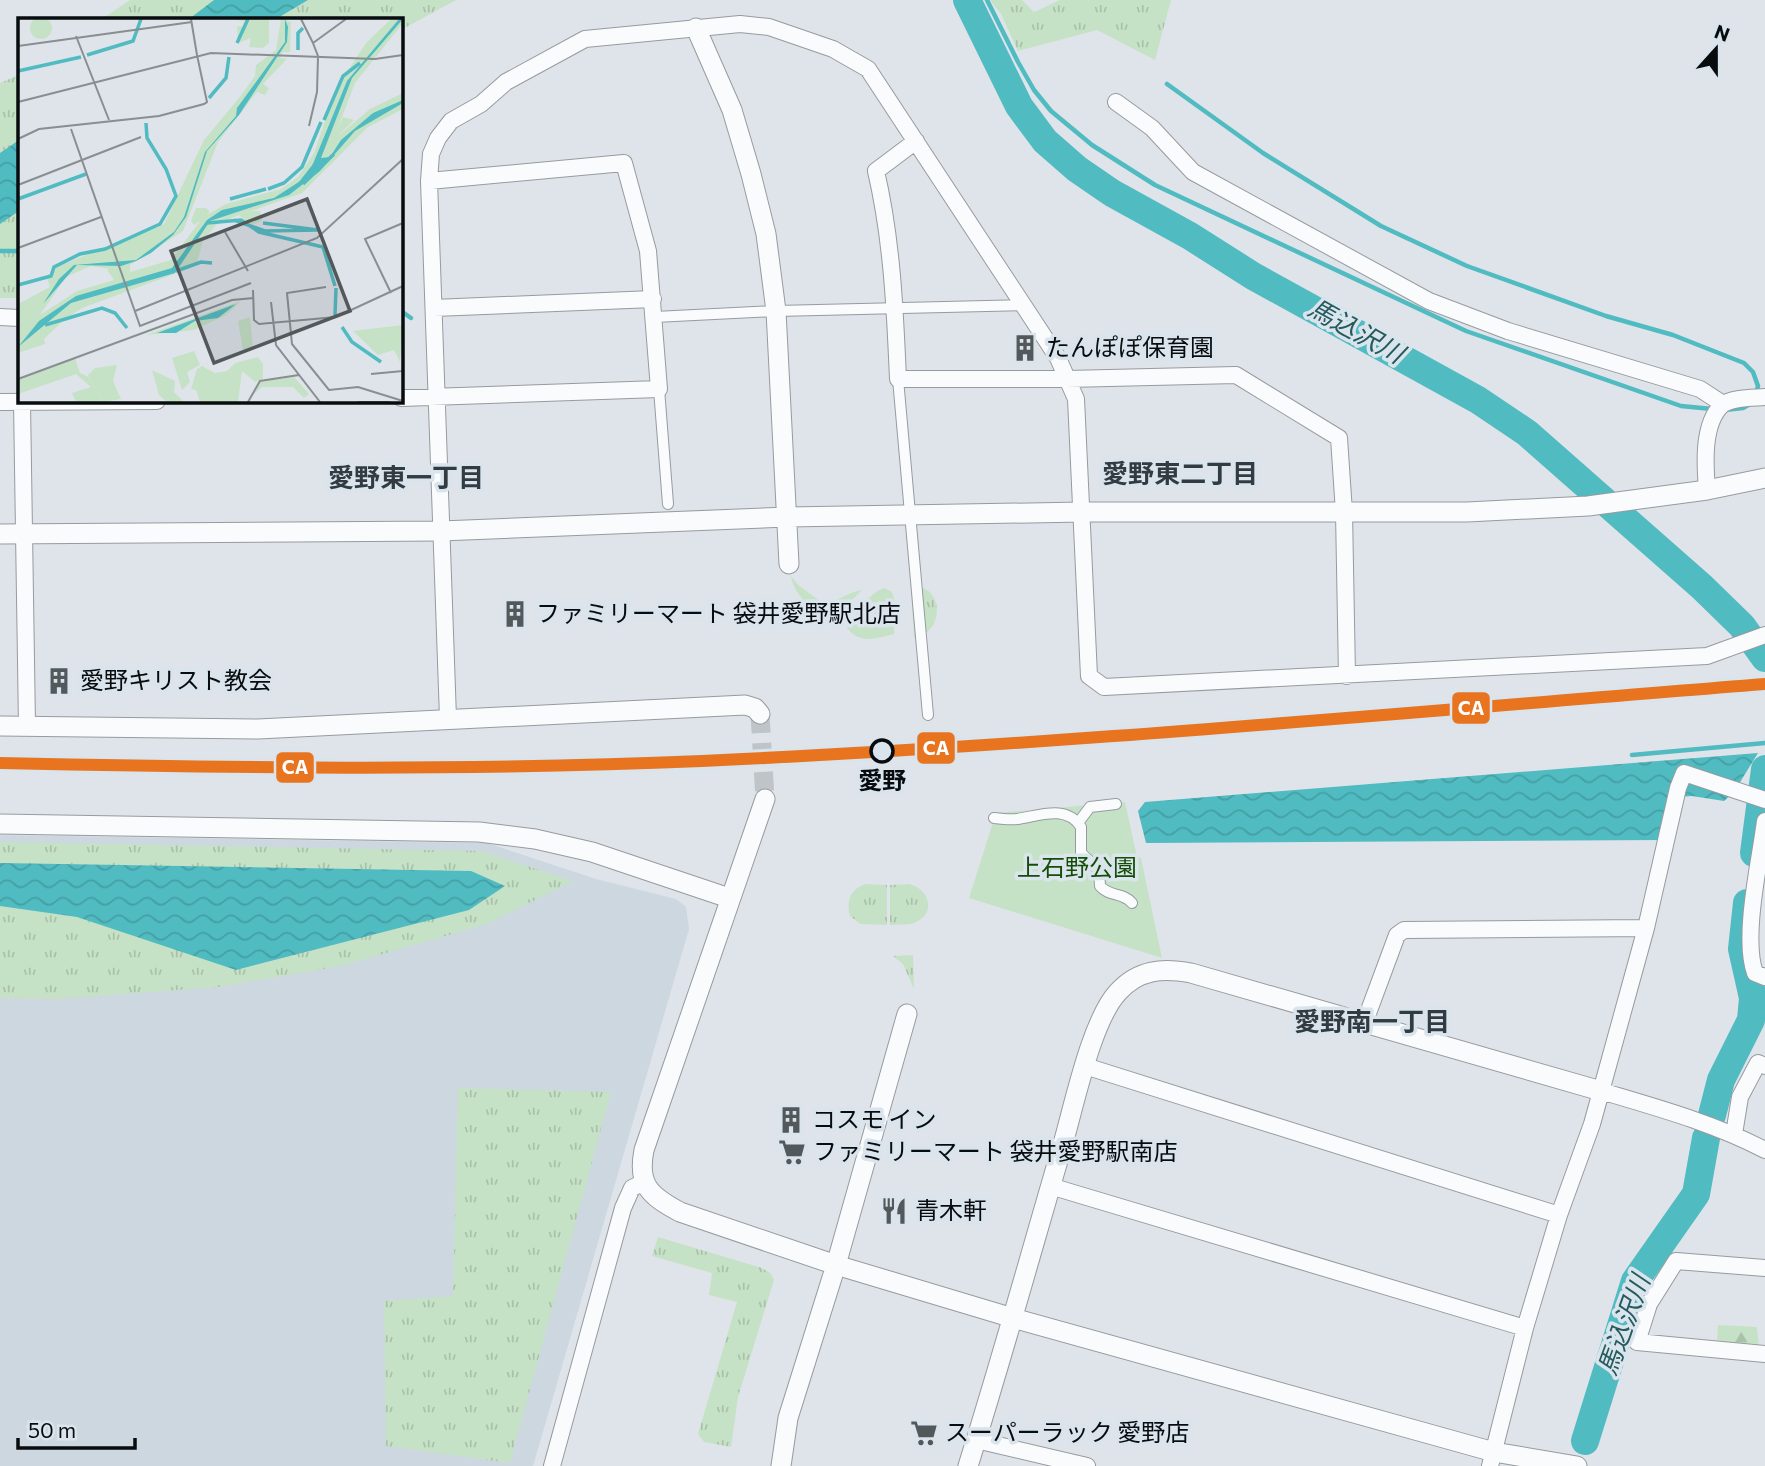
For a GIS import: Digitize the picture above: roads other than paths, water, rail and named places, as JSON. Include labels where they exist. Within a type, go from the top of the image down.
[{"type":"street","points":[[448,718],[429,181],[431,154],[438,138],[452,121],[481,104],[506,82],[585,39],[740,24],[769,27],[833,49],[868,69],[1058,358],[1076,399],[1089,676],[1104,687],[1707,656],[1765,635]]},
{"type":"street","points":[[696,28],[732,110],[766,234],[776,311],[789,564]]},
{"type":"street","points":[[1116,103],[1152,128],[1193,172],[1429,301],[1508,331],[1700,389],[1723,404]]},
{"type":"street","points":[[916,141],[876,171],[893,261],[898,379],[928,715]]},
{"type":"street","points":[[429,181],[624,163],[648,251],[668,504]]},
{"type":"street","points":[[434,308],[653,299]]},
{"type":"street","points":[[655,317],[1024,305]]},
{"type":"street","points":[[0,317],[18,318]]},
{"type":"street","points":[[898,379],[1236,375],[1339,438],[1344,512],[1347,676]]},
{"type":"street","points":[[402,398],[659,389]]},
{"type":"street","points":[[1707,489],[1704,454],[1714,419],[1723,404],[1739,399],[1765,397]]},
{"type":"street","points":[[0,402],[22,402],[27,726]]},
{"type":"street","points":[[0,534],[441,531],[788,517],[1083,512],[1467,512],[1588,506],[1765,478]]},
{"type":"street","points":[[0,726],[258,729],[745,705],[755,708],[760,714]]},
{"type":"street","points":[[1492,1459],[1525,1328],[1559,1215],[1601,1091],[1646,928],[1678,788],[1684,773],[1760,799]]},
{"type":"street","points":[[765,799],[644,1150],[640,1169],[644,1182],[657,1200],[680,1212],[836,1265],[1492,1459],[1570,1465]]},
{"type":"street","points":[[1078,823],[1090,807],[1116,804]]},
{"type":"street","points":[[995,818],[1015,820],[1050,813],[1070,816],[1078,823],[1082,832],[1081,853],[1099,870],[1100,886],[1109,894],[1132,902]]},
{"type":"street","points":[[1765,821],[1749,937],[1750,961],[1755,973],[1765,977]]},
{"type":"street","points":[[0,824],[479,832],[535,839],[592,852],[729,898]]},
{"type":"street","points":[[1364,1024],[1397,935],[1404,930],[1646,928]]},
{"type":"street","points":[[968,1466],[1085,1066],[1108,1006],[1129,981],[1148,971],[1169,969],[1191,973],[1601,1091],[1697,1120],[1734,1134],[1765,1150]]},
{"type":"street","points":[[781,1466],[788,1418],[836,1265],[907,1014]]},
{"type":"street","points":[[1734,1134],[1740,1097],[1758,1063],[1765,1066]]},
{"type":"street","points":[[1085,1066],[1559,1215]]},
{"type":"street","points":[[552,1466],[623,1208],[632,1188],[644,1182]]},
{"type":"street","points":[[1050,1186],[1525,1328]]},
{"type":"street","points":[[1765,1268],[1676,1261],[1649,1304],[1637,1342],[1765,1354]]},
{"type":"street","points":[[976,1440],[1087,1466]]},
{"type":"water","points":[[214,0],[308,0],[278,18],[190,18]]},
{"type":"water","points":[[18,141],[18,212],[0,224],[0,153]]},
{"type":"water","points":[[1758,753],[1734,792],[1724,801],[1692,796],[1667,798],[1663,840],[1146,843],[1138,811],[1145,802]]},
{"type":"water","points":[[0,863],[471,871],[505,886],[469,910],[236,970],[77,917],[0,906]]},
{"type":"waterway","name":"馬込沢川","points":[[967,0],[1019,106],[1045,141],[1077,169],[1112,193],[1190,236],[1253,276],[1478,400],[1527,433],[1702,587],[1742,626],[1765,658]]},
{"type":"waterway","points":[[987,0],[1034,90],[1051,111],[1092,145],[1155,185],[1466,331],[1681,406],[1712,409]]},
{"type":"waterway","points":[[1167,84],[1263,153],[1381,226],[1467,266],[1606,316],[1673,335],[1744,363],[1753,372],[1758,386],[1756,394]]},
{"type":"waterway","points":[[0,251],[18,251]]},
{"type":"waterway","points":[[402,312],[411,318]]},
{"type":"waterway","points":[[1725,410],[1743,408],[1750,404]]},
{"type":"waterway","points":[[1632,755],[1765,743]]},
{"type":"waterway","name":"馬込沢川","points":[[1754,853],[1765,769]]},
{"type":"waterway","name":"馬込沢川","points":[[1712,1115],[1721,1080],[1751,1020],[1753,998],[1742,949],[1747,903]]},
{"type":"waterway","name":"馬込沢川","points":[[1585,1441],[1635,1281],[1696,1194],[1706,1138]]},
{"type":"tunnel","points":[[760,714],[765,799]]},
{"type":"place","name":"たんぽぽ保育園","points":[[1025,348]]},
{"type":"place","name":"ファミリーマート 袋井愛野駅北店","points":[[515,614]]},
{"type":"place","name":"愛野キリスト教会","points":[[59,681]]},
{"type":"place","name":"愛野","points":[[882,751]]},
{"type":"place","name":"コスモ イン","points":[[791,1120]]},
{"type":"place","name":"ファミリーマート 袋井愛野駅南店","points":[[792,1152]]},
{"type":"place","name":"青木軒","points":[[894,1211]]},
{"type":"place","name":"スーパーラック 愛野店","points":[[924,1433]]},
{"type":"district","name":"愛野東二丁目","points":[[1180,474]]},
{"type":"district","name":"愛野東一丁目","points":[[406,478]]},
{"type":"district","name":"愛野南一丁目","points":[[1372,1022]]},
{"type":"park label","name":"上石野公園","points":[[1077,868]]}]
